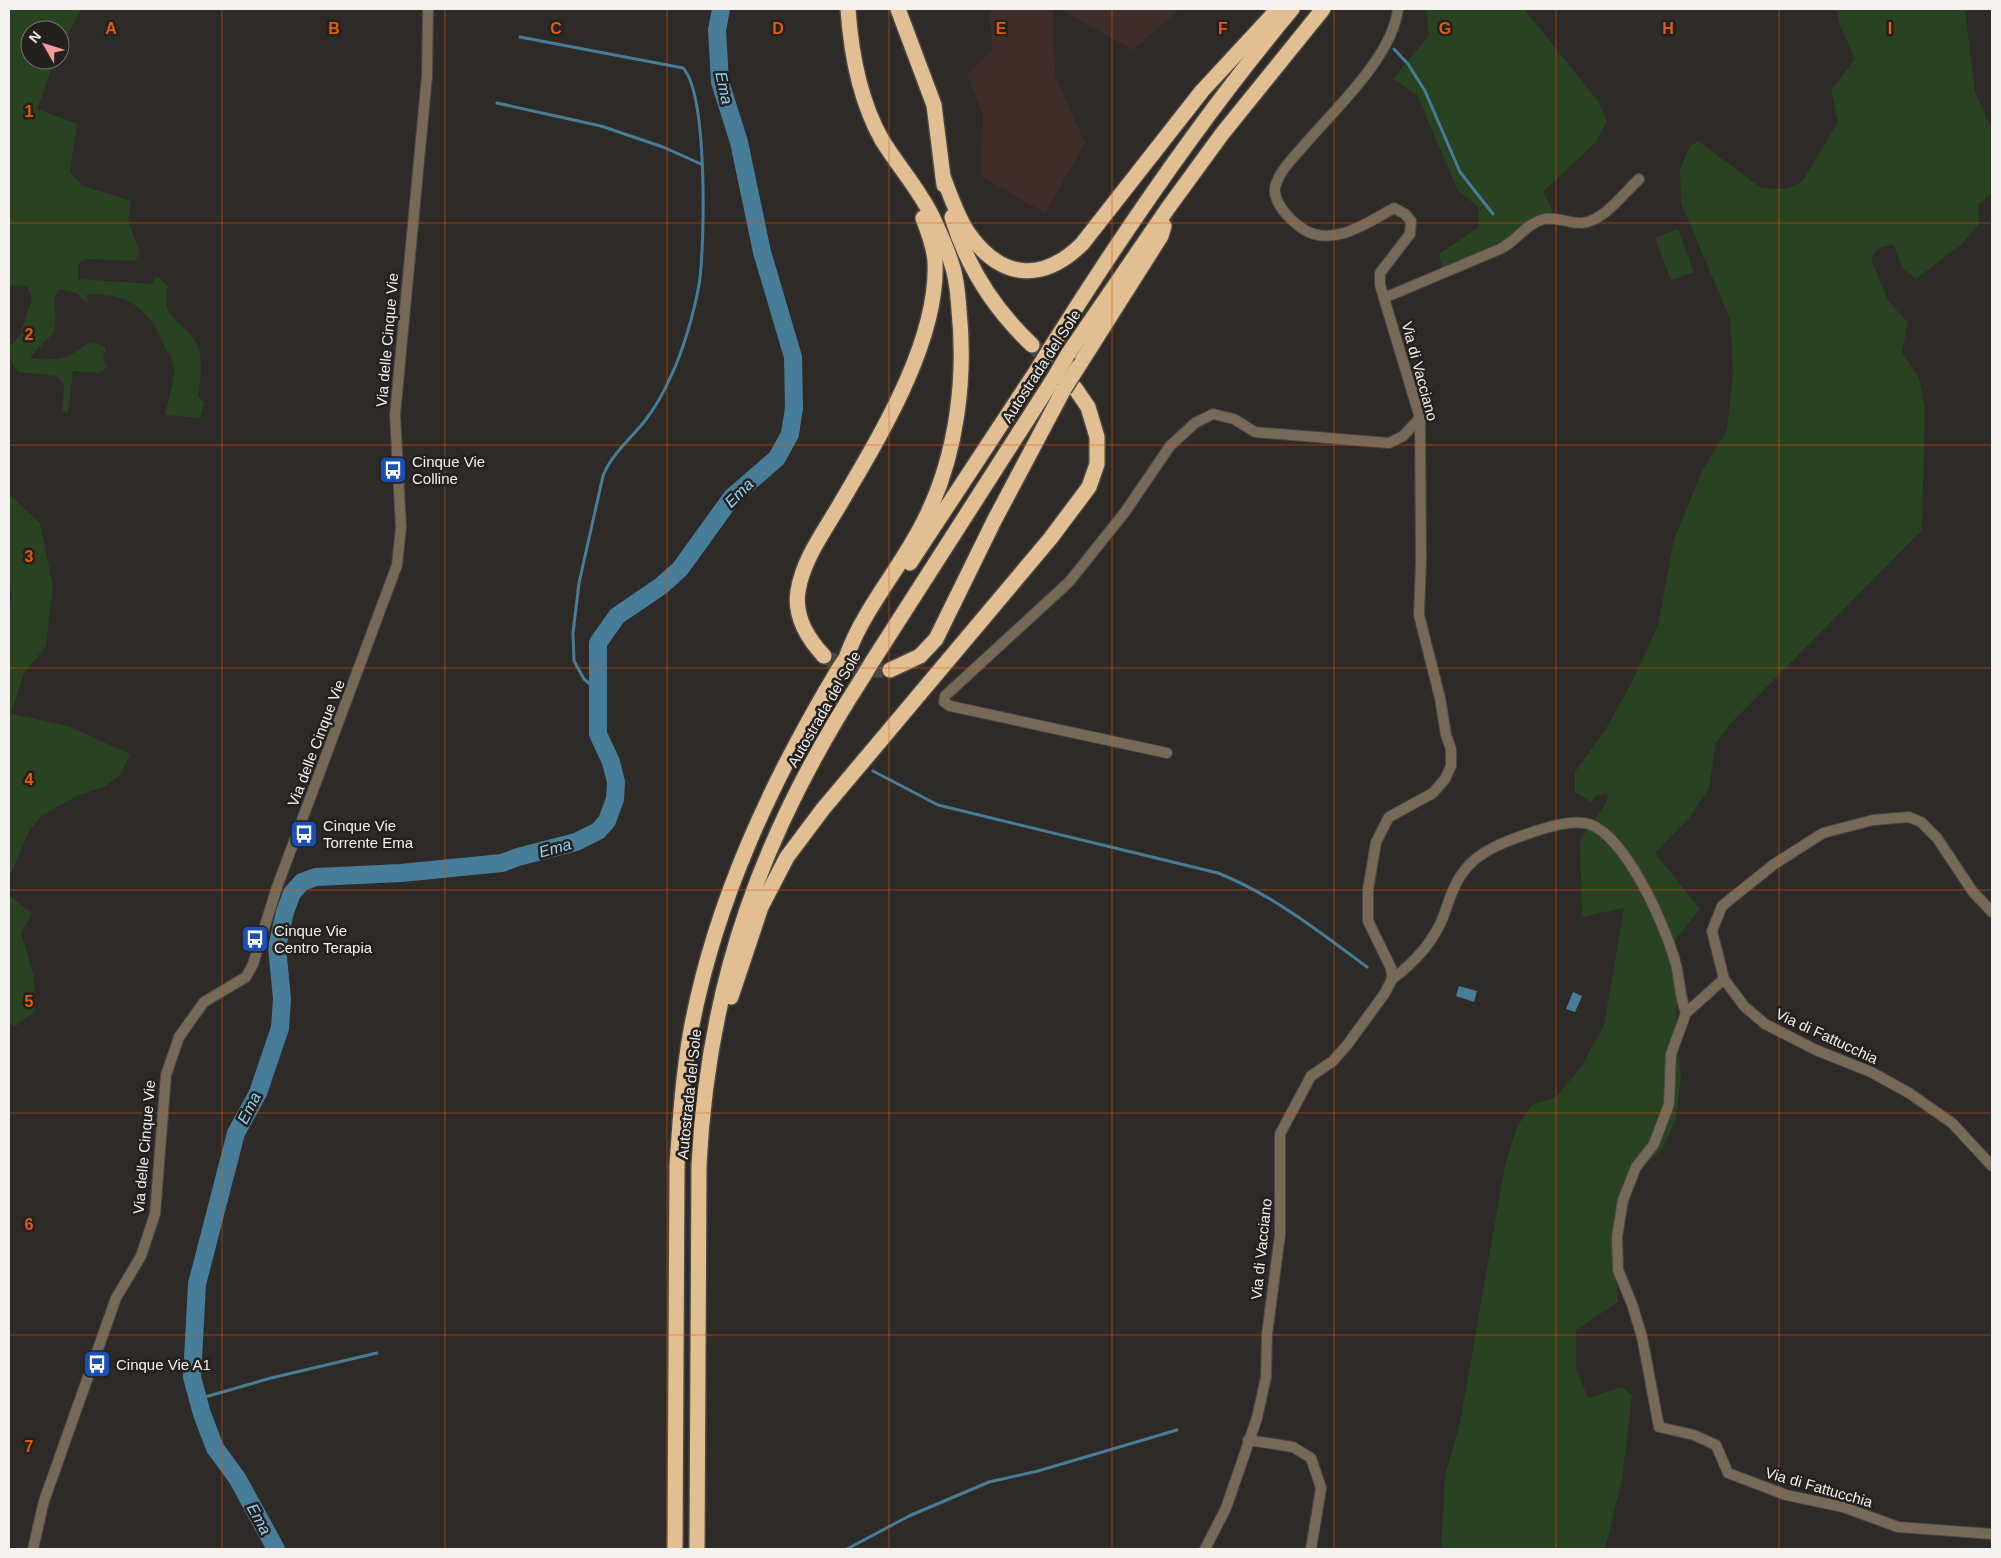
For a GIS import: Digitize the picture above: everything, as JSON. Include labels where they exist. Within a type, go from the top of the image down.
[{"type":"highway","points":[[842,664],[854,635],[927,516],[946,463],[955,424],[962,371],[961,329],[952,266],[932,215],[874,125],[860,84],[850,38],[848,9]]},
{"type":"highway","points":[[898,9],[934,105],[946,199],[958,238],[974,274],[995,304],[1032,346]]},
{"type":"highway","points":[[943,177],[962,223],[985,253],[1004,267],[1026,270],[1049,269],[1070,256],[1082,244],[1202,91],[1278,9]]},
{"type":"highway","name":"Autostrada del Sole","points":[[675,1549],[677,1166],[682,1099],[691,1030],[717,927],[746,848],[795,746],[842,664],[938,523],[1131,224],[1244,67],[1292,9]]},
{"type":"highway","name":"Autostrada del Sole","points":[[697,1549],[699,1165],[701,1114],[715,1021],[732,956],[762,866],[817,754],[862,677],[1064,385],[1068,354],[1168,208],[1255,91],[1323,9]]},
{"type":"highway","points":[[824,656],[806,632],[800,615],[798,594],[803,569],[903,390],[922,340],[933,294],[935,261],[928,228],[905,172]]},
{"type":"highway","points":[[890,670],[920,656],[936,639],[1064,385],[1078,368],[1161,236],[1168,208]]},
{"type":"highway","points":[[707,1075],[758,916],[768,890],[787,857],[823,809],[1050,538],[1089,487],[1096,464],[1097,437],[1093,419],[1064,385]]},
{"type":"street","name":"Via delle Cinque Vie","points":[[33,1549],[44,1501],[116,1298],[141,1256],[155,1214],[166,1075],[178,1037],[204,1002],[240,981],[249,973],[277,888],[397,566],[401,527],[395,415],[427,76],[428,9]]},
{"type":"street","name":"Via di Vacciano","points":[[1392,979],[1391,968],[1368,921],[1368,890],[1376,842],[1389,817],[1433,793],[1445,779],[1451,766],[1451,749],[1446,735],[1440,698],[1419,615],[1421,560],[1420,418],[1384,298],[1380,273],[1410,234],[1411,221],[1405,214],[1394,208],[1338,236],[1318,238],[1294,223],[1277,201],[1275,185],[1290,162],[1372,67],[1393,31],[1398,9]]},
{"type":"street","points":[[1384,298],[1500,249],[1512,243],[1527,226],[1545,218],[1582,223],[1594,220],[1639,179]]},
{"type":"street","points":[[1167,753],[950,706],[944,702],[944,696],[1069,582],[1125,512],[1170,446],[1195,422],[1213,414],[1234,419],[1256,432],[1389,443],[1403,436],[1420,418]]},
{"type":"street","name":"Via di Fattucchia","points":[[1992,912],[1973,892],[1937,838],[1922,822],[1909,817],[1873,820],[1823,833],[1773,864],[1722,906],[1712,931],[1724,979],[1744,1006],[1765,1024],[1816,1050],[1871,1072],[1909,1093],[1952,1123],[1992,1166]]},
{"type":"street","name":"Via di Vacciano","points":[[1205,1549],[1226,1508],[1256,1418],[1266,1377],[1267,1334],[1280,1235],[1280,1134],[1311,1076],[1333,1061],[1385,993],[1392,979],[1424,950],[1443,918],[1449,898],[1464,870],[1483,854],[1511,839],[1553,826],[1586,823],[1606,834],[1633,866],[1668,941],[1676,969],[1680,997],[1686,1013]]},
{"type":"street","points":[[1686,1013],[1724,979]]},
{"type":"street","name":"Via di Fattucchia","points":[[1686,1013],[1671,1054],[1669,1104],[1654,1144],[1636,1167],[1624,1200],[1617,1237],[1618,1270],[1632,1304],[1642,1337],[1659,1427],[1694,1435],[1716,1445],[1728,1473],[1786,1495],[1843,1507],[1898,1527],[1992,1534]]},
{"type":"street","points":[[1248,1440],[1293,1447],[1311,1458],[1321,1488],[1311,1549]]},
{"type":"shaded area","points":[[989,9],[1053,9],[1055,76],[1085,143],[1045,213],[981,176],[983,115],[967,74],[993,50]]},
{"type":"shaded area","points":[[1060,9],[1180,9],[1133,50]]},
{"type":"green space","points":[[12,9],[81,9],[70,30],[70,20],[20,20],[20,70],[51,70],[37,109],[77,124],[70,172],[83,186],[131,201],[128,220],[140,254],[134,261],[85,259],[78,265],[78,279],[152,284],[157,276],[168,286],[166,297],[169,311],[193,338],[201,358],[198,396],[204,403],[200,418],[165,415],[173,380],[174,369],[172,361],[156,329],[142,310],[123,299],[112,296],[86,295],[89,305],[76,293],[60,289],[54,297],[55,327],[50,337],[30,358],[46,360],[61,358],[74,353],[87,343],[99,344],[106,348],[103,359],[108,367],[99,373],[73,371],[68,413],[62,411],[64,385],[57,376],[19,372],[12,363],[10,347],[20,335],[32,299],[27,286],[9,285],[9,11]]},
{"type":"green space","points":[[1426,9],[1524,9],[1598,101],[1607,121],[1596,142],[1543,192],[1553,211],[1519,226],[1509,238],[1442,267],[1439,254],[1479,227],[1478,207],[1458,191],[1417,95],[1393,79],[1429,35]]},
{"type":"green space","points":[[1837,9],[1965,9],[1975,92],[1992,129],[1992,193],[1978,205],[1979,224],[1961,245],[1916,279],[1903,269],[1893,244],[1877,249],[1871,259],[1888,300],[1908,323],[1902,352],[1919,378],[1925,407],[1922,530],[1730,724],[1716,743],[1709,788],[1689,818],[1655,853],[1700,909],[1667,950],[1677,1000],[1676,1026],[1681,1076],[1676,1119],[1662,1149],[1640,1169],[1614,1247],[1618,1302],[1576,1330],[1576,1368],[1588,1398],[1622,1387],[1632,1396],[1622,1480],[1605,1549],[1441,1549],[1445,1476],[1460,1423],[1505,1165],[1517,1127],[1532,1105],[1556,1097],[1581,1067],[1604,1025],[1624,908],[1582,917],[1580,840],[1606,804],[1608,794],[1597,795],[1591,802],[1575,792],[1575,772],[1605,730],[1633,680],[1658,625],[1674,539],[1703,469],[1727,430],[1733,373],[1730,319],[1681,203],[1680,169],[1690,146],[1698,141],[1761,188],[1787,189],[1802,182],[1838,122],[1831,91],[1855,59],[1838,21]]},
{"type":"green space","points":[[1678,229],[1694,272],[1671,280],[1655,238]]},
{"type":"green space","points":[[9,494],[40,523],[53,586],[46,646],[24,673],[11,714],[68,726],[130,754],[121,774],[104,787],[79,795],[41,816],[29,831],[9,878],[9,613],[12,598],[9,571]]},
{"type":"green space","points":[[9,895],[32,914],[21,933],[34,977],[35,1011],[16,1026],[9,1023]]},
{"type":"water","points":[[1459,986],[1477,991],[1474,1002],[1456,996]]},
{"type":"water","points":[[1573,992],[1582,996],[1575,1012],[1566,1009]]},
{"type":"waterway","name":"Ema","points":[[276,1549],[237,1478],[215,1448],[202,1414],[192,1377],[197,1284],[236,1133],[258,1093],[280,1028],[282,999],[277,947],[285,912],[292,893],[302,882],[316,877],[401,873],[502,863],[576,842],[598,831],[607,821],[615,799],[616,782],[611,762],[598,734],[598,643],[617,616],[661,586],[680,569],[732,497],[777,458],[790,434],[794,408],[793,357],[762,252],[739,142],[720,82],[717,30],[721,9]]},
{"type":"waterway","points":[[520,37],[683,68],[691,83],[701,138],[703,239],[699,285],[691,320],[684,344],[659,400],[644,422],[606,468],[579,583],[573,633],[574,661],[584,679],[600,693]]},
{"type":"waterway","points":[[1394,49],[1408,64],[1425,91],[1460,172],[1493,214]]},
{"type":"waterway","points":[[497,103],[601,126],[663,147],[701,164]]},
{"type":"waterway","points":[[873,771],[938,805],[1218,873],[1277,903],[1367,967]]},
{"type":"waterway","points":[[198,1399],[271,1378],[377,1353]]},
{"type":"waterway","points":[[847,1549],[909,1516],[989,1482],[1038,1471],[1177,1430]]},
{"type":"tunnel","points":[[1032,345],[1067,379]]},
{"type":"tunnel","points":[[824,656],[856,668],[890,670]]},
{"type":"place","name":"Cinque Vie Colline","points":[[393,470]]},
{"type":"place","name":"Cinque Vie Torrente Ema","points":[[304,834]]},
{"type":"place","name":"Cinque Vie Centro Terapia","points":[[255,939]]},
{"type":"place","name":"Cinque Vie A1","points":[[97,1364]]}]
